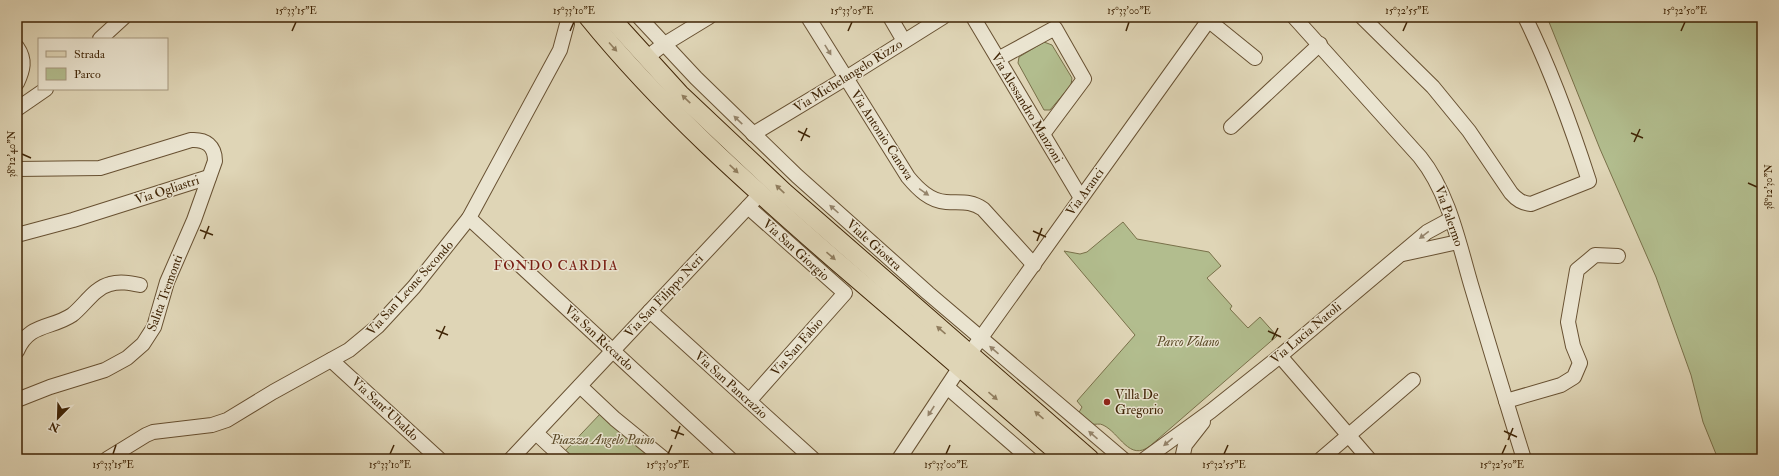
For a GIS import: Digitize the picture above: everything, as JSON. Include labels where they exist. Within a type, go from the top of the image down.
[{"type":"main road","name":"Viale Giostra","points":[[588,17],[606,39],[667,105],[760,194],[965,361],[1090,459]]},
{"type":"main road","name":"Viale Giostra","points":[[610,17],[680,94],[965,361],[1065,459]]},
{"type":"street","points":[[101,38],[124,17]]},
{"type":"street","name":"Viale Giostra","points":[[638,17],[663,45],[797,176],[981,339],[1124,459]]},
{"type":"street","points":[[646,58],[663,45],[709,17]]},
{"type":"street","name":"Via Antonio Canova","points":[[808,17],[908,177],[916,187],[934,199],[946,202],[968,202],[976,204],[983,209],[1034,265]]},
{"type":"street","points":[[890,17],[904,41]]},
{"type":"street","name":"Via Michelangelo Rizzo","points":[[753,134],[944,17]]},
{"type":"street","name":"Via Alessandro Manzoni","points":[[973,17],[1081,198]]},
{"type":"street","name":"Via Palermo","points":[[1294,17],[1320,44],[1427,166],[1439,186],[1451,219],[1524,459]]},
{"type":"street","points":[[1362,17],[1433,87],[1470,131],[1511,193],[1525,204],[1531,204],[1589,181],[1573,130],[1550,71],[1526,17]]},
{"type":"street","name":"Via San Leone Secondo","points":[[106,459],[146,434],[220,424],[349,350],[378,326],[414,286],[468,218],[560,50],[568,19]]},
{"type":"street","points":[[1209,19],[1255,58]]},
{"type":"street","name":"Via Aranci","points":[[899,459],[965,361],[1209,19]]},
{"type":"street","points":[[998,59],[1056,28],[1084,79],[1043,134]]},
{"type":"street","points":[[1231,127],[1320,44]]},
{"type":"street","points":[[17,47],[23,64],[23,69],[17,83]]},
{"type":"street","points":[[17,91],[23,106],[45,90]]},
{"type":"street","name":"Via Ogliastri","points":[[17,169],[100,168],[191,140],[204,142],[214,149],[215,161],[209,177],[17,236]]},
{"type":"street","name":"Salita Tremonti","points":[[17,400],[50,387],[105,370],[127,358],[143,344],[154,327],[172,268],[194,220],[209,177]]},
{"type":"street","name":"Via San Filippo Neri","points":[[536,434],[760,194]]},
{"type":"street","name":"Via San Giorgio","points":[[748,207],[845,293]]},
{"type":"street","name":"Via San Riccardo","points":[[468,218],[730,459]]},
{"type":"street","name":"Via Lucia Natoli","points":[[1211,411],[1280,356],[1427,232],[1451,219]]},
{"type":"street","points":[[1400,254],[1458,242]]},
{"type":"street","points":[[1506,402],[1561,385],[1574,377],[1580,363],[1573,346],[1568,322],[1577,270],[1595,255],[1618,256]]},
{"type":"street","points":[[17,350],[25,337],[34,330],[72,315],[98,291],[108,284],[122,282],[140,285]]},
{"type":"street","name":"Via San Fabio","points":[[749,402],[845,293]]},
{"type":"street","name":"Via San Pancrazio","points":[[650,311],[813,459]]},
{"type":"street","points":[[1280,356],[1369,459]]},
{"type":"street","name":"Via Sant'Ubaldo","points":[[331,360],[439,459]]},
{"type":"street","points":[[1321,459],[1413,380]]},
{"type":"street","points":[[580,386],[615,419],[664,459]]},
{"type":"street","points":[[947,387],[1030,459]]},
{"type":"street","points":[[1145,459],[1211,411]]},
{"type":"street","points":[[1182,459],[1185,445],[1211,411]]},
{"type":"street","points":[[511,459],[536,434],[564,459]]},
{"type":"green space","points":[[1547,17],[1762,17],[1762,459],[1718,459],[1703,422],[1691,375],[1656,277],[1600,149]]},
{"type":"green space","points":[[1044,42],[1052,45],[1072,78],[1071,85],[1050,110],[1044,110],[1018,63],[1019,57]]},
{"type":"green space","name":"Parco Volano","points":[[1123,222],[1137,239],[1209,252],[1221,266],[1207,278],[1232,306],[1230,309],[1248,328],[1260,317],[1277,336],[1150,446],[1143,450],[1136,451],[1130,448],[1103,425],[1085,422],[1077,416],[1082,407],[1077,401],[1135,335],[1064,251],[1080,254],[1087,252]]},
{"type":"green space","name":"Piazza Angelo Paino","points":[[601,413],[656,459],[571,459],[564,452]]},
{"type":"place","name":"Villa De Gregorio","points":[[1107,402]]},
{"type":"district","name":"FONDO CARDIA","points":[[556,265]]}]
